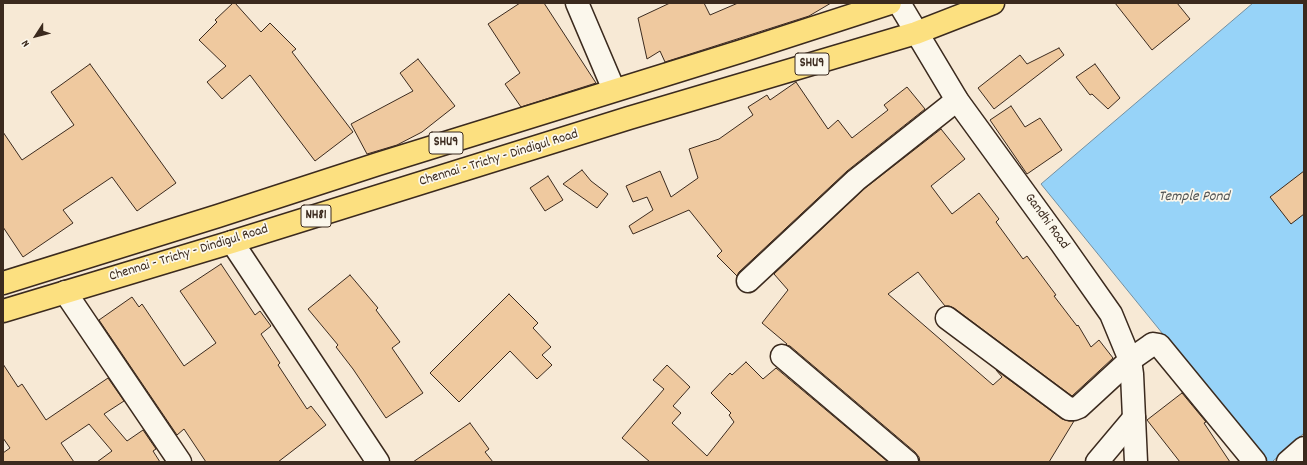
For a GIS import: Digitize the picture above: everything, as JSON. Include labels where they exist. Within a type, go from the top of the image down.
[{"type":"highway","name":"Chennai - Trichy - Dindigul Road","points":[[3,283],[378,164],[742,51],[890,3]]},
{"type":"highway","name":"Chennai - Trichy - Dindigul Road","points":[[3,311],[232,242],[629,118],[916,33],[993,3]]},
{"type":"street","points":[[577,3],[614,90]]},
{"type":"street","name":"Gandhi Road","points":[[899,3],[957,100],[1061,243],[1110,314],[1130,360],[1136,462]]},
{"type":"street","points":[[748,281],[856,180],[957,100]]},
{"type":"street","points":[[232,242],[378,462]]},
{"type":"street","points":[[65,292],[180,462]]},
{"type":"street","points":[[947,318],[1070,409],[1079,407],[1130,360],[1153,344],[1159,346],[1255,462]]},
{"type":"street","points":[[782,356],[907,462]]},
{"type":"street","points":[[1096,462],[1134,418]]},
{"type":"street","points":[[1288,462],[1304,448]]},
{"type":"water","name":"Temple Pond","points":[[1253,3],[1304,3],[1304,433],[1272,462],[1267,462],[1041,184]]},
{"type":"building","points":[[233,3],[235,3],[261,32],[270,23],[296,49],[292,52],[353,132],[315,161],[250,75],[222,99],[207,82],[226,66],[199,40],[217,22],[215,20]]},
{"type":"building","points":[[520,3],[544,3],[596,83],[521,107],[505,84],[520,73],[488,24]]},
{"type":"building","points":[[670,3],[704,3],[710,15],[738,3],[831,3],[809,16],[665,62],[660,51],[647,59],[638,18]]},
{"type":"building","points":[[1115,3],[1177,3],[1190,19],[1152,50]]},
{"type":"building","points":[[1059,48],[1064,55],[994,109],[978,88],[1020,55],[1027,64]]},
{"type":"building","points":[[418,59],[455,106],[422,132],[397,145],[367,154],[351,124],[413,91],[400,73]]},
{"type":"building","points":[[90,64],[176,183],[137,211],[112,177],[63,210],[73,223],[23,257],[3,227],[3,132],[22,160],[74,125],[51,92]]},
{"type":"building","points":[[1095,64],[1120,98],[1108,109],[1092,94],[1090,95],[1076,77]]},
{"type":"building","points":[[796,82],[828,129],[838,120],[852,138],[888,110],[884,105],[907,87],[925,109],[847,171],[739,272],[737,276],[717,256],[722,251],[689,210],[633,234],[629,226],[653,210],[647,197],[633,202],[626,186],[660,171],[671,197],[698,178],[689,149],[719,139],[753,115],[748,107],[767,95],[770,100]]},
{"type":"building","points":[[1011,106],[1025,127],[1040,118],[1062,150],[1027,174],[990,120]]},
{"type":"building","points":[[941,129],[965,159],[931,186],[952,214],[979,193],[999,219],[996,222],[1023,259],[1027,256],[1056,295],[1054,296],[1077,326],[1078,325],[1091,347],[1099,340],[1113,358],[1072,396],[954,308],[945,306],[918,272],[888,294],[993,385],[1002,377],[996,370],[1062,419],[1074,421],[1049,462],[920,462],[919,457],[915,452],[790,346],[786,345],[787,344],[762,323],[788,290],[774,274],[864,189]]},
{"type":"building","points":[[582,170],[591,181],[608,194],[597,208],[563,184]]},
{"type":"building","points":[[1304,171],[1304,214],[1291,224],[1270,197]]},
{"type":"building","points":[[548,176],[563,200],[545,211],[530,188]]},
{"type":"building","points":[[221,264],[255,315],[260,311],[271,326],[261,334],[280,363],[278,365],[307,409],[311,406],[326,425],[278,462],[206,462],[184,429],[177,435],[99,320],[132,297],[139,307],[142,304],[184,366],[216,343],[180,291]]},
{"type":"building","points":[[350,275],[378,308],[376,310],[400,342],[392,348],[423,393],[386,418],[353,369],[336,347],[338,345],[308,309]]},
{"type":"building","points":[[509,294],[538,323],[533,328],[551,347],[542,355],[552,365],[537,379],[510,351],[459,402],[430,373]]},
{"type":"building","points":[[746,362],[763,379],[776,368],[888,462],[650,462],[622,438],[664,389],[653,380],[667,365],[690,387],[673,406],[681,413],[672,423],[707,456],[734,422],[729,415],[731,413],[711,393],[730,373],[732,375]]},
{"type":"building","points":[[3,364],[18,387],[22,384],[46,420],[108,378],[124,401],[104,414],[127,441],[143,430],[156,449],[153,451],[160,462],[97,462],[112,451],[89,424],[61,443],[74,462],[3,462],[3,453],[10,448],[3,438]]},
{"type":"building","points":[[1182,393],[1206,422],[1204,423],[1230,462],[1180,462],[1147,420]]},
{"type":"building","points":[[470,423],[489,449],[485,452],[493,462],[413,462]]}]
